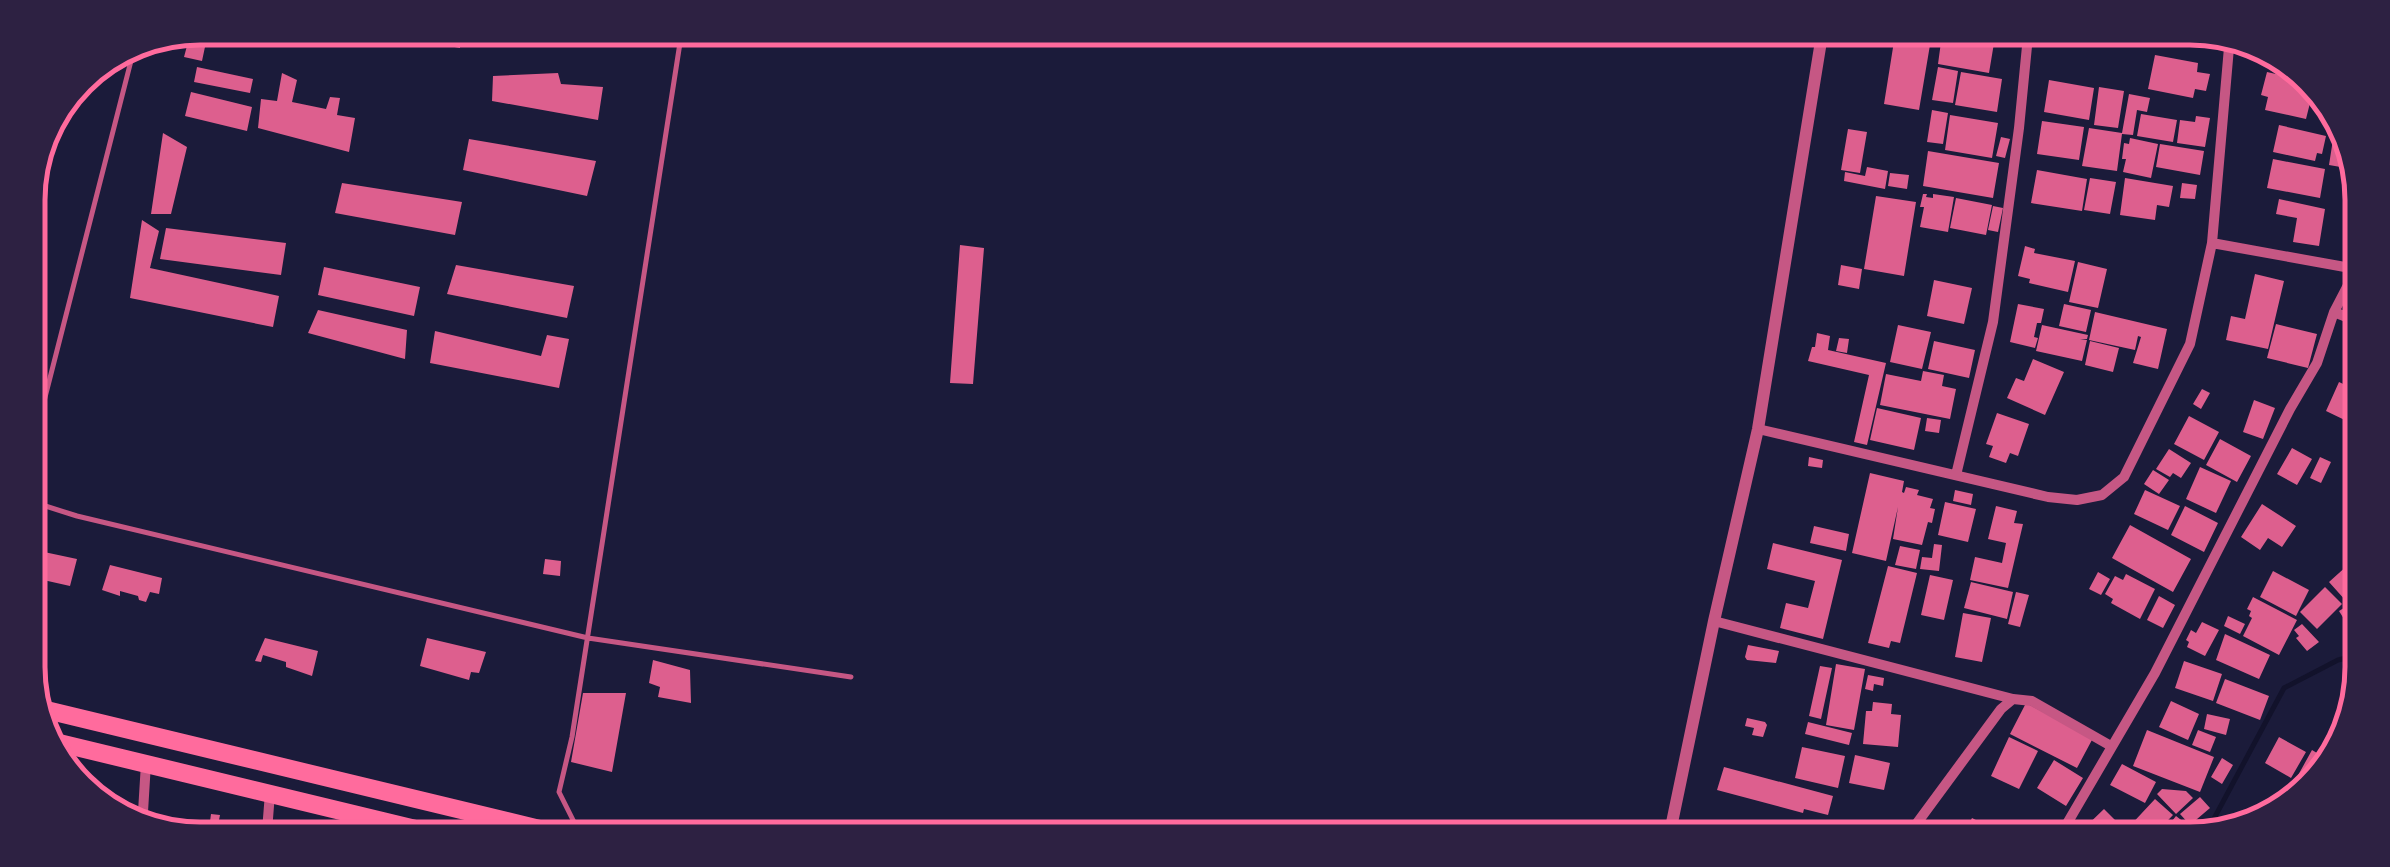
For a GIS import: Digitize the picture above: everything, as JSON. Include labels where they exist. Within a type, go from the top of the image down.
[{"type":"highway","points":[[52,711],[511,822]]},
{"type":"highway","points":[[66,744],[388,822]]},
{"type":"street","points":[[1672,822],[1758,429],[1820,45]]},
{"type":"street","points":[[1956,475],[1993,322],[2027,45]]},
{"type":"street","points":[[1758,429],[2048,497],[2077,500],[2102,495],[2124,477],[2190,344],[2212,243],[2229,50]]},
{"type":"street","points":[[2212,243],[2345,264]]},
{"type":"street","points":[[2067,822],[2154,673],[2317,363],[2345,291]]},
{"type":"street","points":[[2334,312],[2345,316]]},
{"type":"street","points":[[1714,621],[2032,701],[2111,746]]},
{"type":"street","points":[[1918,822],[2001,709],[2013,699]]},
{"type":"street","points":[[143,811],[146,764]]},
{"type":"street","points":[[268,822],[270,793]]},
{"type":"lane","points":[[573,822],[559,792],[588,638],[680,45]]},
{"type":"lane","points":[[45,401],[131,62]]},
{"type":"lane","points":[[45,506],[588,638],[852,677]]},
{"type":"building","points":[[205,45],[202,61],[184,57],[187,46]]},
{"type":"building","points":[[1893,45],[1930,45],[1919,110],[1884,104]]},
{"type":"building","points":[[1941,45],[1994,45],[1989,73],[1938,64]]},
{"type":"building","points":[[2155,55],[2198,63],[2197,72],[2210,74],[2206,91],[2195,89],[2193,98],[2148,89]]},
{"type":"building","points":[[197,67],[253,79],[250,93],[194,82]]},
{"type":"building","points":[[1938,67],[1958,71],[1953,103],[1932,100]]},
{"type":"building","points":[[1961,72],[2002,79],[1997,112],[1955,105]]},
{"type":"building","points":[[2267,72],[2281,75],[2310,103],[2306,119],[2265,110],[2268,97],[2261,95]]},
{"type":"building","points":[[282,73],[297,80],[292,102],[326,109],[330,97],[340,98],[337,115],[355,118],[349,152],[258,128],[261,99],[277,101]]},
{"type":"building","points":[[558,73],[561,84],[603,87],[598,120],[492,101],[493,76]]},
{"type":"building","points":[[2049,80],[2094,88],[2089,120],[2044,112]]},
{"type":"building","points":[[2099,87],[2124,91],[2118,128],[2094,125]]},
{"type":"building","points":[[191,92],[252,107],[247,131],[185,116]]},
{"type":"building","points":[[2129,94],[2150,98],[2147,112],[2137,110],[2133,135],[2122,134],[2117,171],[2082,166],[2089,128],[2122,133]]},
{"type":"building","points":[[1932,110],[1948,113],[1943,144],[1927,142]]},
{"type":"building","points":[[2141,114],[2177,120],[2173,142],[2137,136]]},
{"type":"building","points":[[1950,115],[1998,123],[1992,158],[1945,150]]},
{"type":"building","points":[[2196,116],[2210,118],[2205,147],[2177,143],[2180,120],[2195,122]]},
{"type":"building","points":[[2042,121],[2084,127],[2079,160],[2037,154]]},
{"type":"building","points":[[2279,125],[2326,136],[2322,154],[2317,153],[2315,161],[2273,152]]},
{"type":"building","points":[[1848,129],[1867,132],[1860,173],[1841,170]]},
{"type":"building","points":[[163,133],[187,147],[171,214],[151,214]]},
{"type":"building","points":[[2001,137],[2010,139],[2005,158],[1996,156]]},
{"type":"building","points":[[2130,138],[2158,144],[2151,178],[2123,172],[2124,143],[2129,144]]},
{"type":"building","points":[[469,139],[596,161],[587,196],[463,170]]},
{"type":"building","points":[[2333,141],[2341,167],[2329,165]]},
{"type":"building","points":[[2160,144],[2204,151],[2200,175],[2156,167]]},
{"type":"building","points":[[1928,151],[1999,163],[1993,198],[1923,186]]},
{"type":"building","points":[[2273,159],[2325,169],[2320,198],[2267,188]]},
{"type":"building","points":[[1867,167],[1888,171],[1885,189],[1844,181],[1845,172],[1865,176]]},
{"type":"building","points":[[2037,170],[2087,179],[2082,211],[2031,203]]},
{"type":"building","points":[[1890,173],[1909,175],[1907,189],[1888,186]]},
{"type":"building","points":[[2090,178],[2116,182],[2110,214],[2084,210]]},
{"type":"building","points":[[2125,178],[2173,186],[2169,207],[2157,205],[2155,220],[2120,215]]},
{"type":"building","points":[[342,183],[462,202],[455,235],[335,213]]},
{"type":"building","points":[[2182,183],[2197,185],[2195,199],[2180,198]]},
{"type":"building","points":[[1923,194],[1933,198],[1933,194],[1954,197],[1948,232],[1920,227]]},
{"type":"building","points":[[1876,196],[1916,202],[1904,276],[1864,269]]},
{"type":"building","points":[[1956,198],[1992,205],[1986,235],[1950,228]]},
{"type":"building","points":[[2279,199],[2325,209],[2319,246],[2293,242],[2297,218],[2276,214]]},
{"type":"building","points":[[1993,206],[2003,208],[1998,232],[1988,230]]},
{"type":"building","points":[[142,220],[159,231],[150,268],[279,296],[273,327],[130,298]]},
{"type":"building","points":[[166,228],[286,243],[281,275],[160,259]]},
{"type":"building","points":[[960,245],[984,248],[973,384],[950,383]]},
{"type":"building","points":[[2025,246],[2035,249],[2034,253],[2075,261],[2068,292],[2029,283],[2030,279],[2018,276]]},
{"type":"building","points":[[2078,262],[2107,269],[2098,308],[2069,302]]},
{"type":"building","points":[[456,265],[574,286],[567,318],[447,294]]},
{"type":"building","points":[[1841,265],[1862,269],[1859,289],[1838,285]]},
{"type":"building","points":[[324,267],[420,287],[414,316],[318,295]]},
{"type":"building","points":[[2255,274],[2284,281],[2268,349],[2226,340],[2231,316],[2245,319]]},
{"type":"building","points":[[1934,280],[1972,288],[1964,324],[1927,316]]},
{"type":"building","points":[[2018,304],[2044,309],[2041,323],[2037,323],[2035,348],[2010,342]]},
{"type":"building","points":[[2064,304],[2091,310],[2086,332],[2059,326]]},
{"type":"building","points":[[318,310],[407,330],[405,359],[308,333]]},
{"type":"building","points":[[2095,312],[2167,329],[2158,369],[2133,363],[2141,337],[2138,336],[2135,350],[2089,340]]},
{"type":"building","points":[[2276,324],[2317,334],[2308,368],[2267,358]]},
{"type":"building","points":[[1898,325],[1931,332],[1922,369],[1890,362]]},
{"type":"building","points":[[2042,325],[2088,335],[2087,339],[2080,339],[2087,340],[2082,361],[2036,351]]},
{"type":"building","points":[[435,331],[541,356],[547,335],[569,339],[559,388],[430,363]]},
{"type":"building","points":[[1817,333],[1830,336],[1828,350],[1886,363],[1867,445],[1854,442],[1869,375],[1808,361]]},
{"type":"building","points":[[1839,338],[1849,339],[1847,353],[1836,351]]},
{"type":"building","points":[[1934,341],[1975,350],[1969,378],[1928,369]]},
{"type":"building","points":[[2090,341],[2119,348],[2113,372],[2085,365]]},
{"type":"building","points":[[2033,359],[2064,372],[2045,415],[2007,398],[2016,378],[2024,381]]},
{"type":"building","points":[[1923,371],[1944,375],[1942,386],[1956,389],[1950,419],[1880,405],[1886,374],[1921,381]]},
{"type":"building","points":[[2339,382],[2345,385],[2345,420],[2326,411]]},
{"type":"building","points":[[2202,389],[2210,393],[2201,409],[2193,404]]},
{"type":"building","points":[[2254,400],[2275,408],[2263,439],[2243,432]]},
{"type":"building","points":[[1877,408],[1921,418],[1914,450],[1870,440]]},
{"type":"building","points":[[1997,413],[2029,424],[2018,456],[2010,453],[2006,463],[1989,457],[1993,446],[1986,444]]},
{"type":"building","points":[[2189,416],[2219,432],[2204,460],[2174,444]]},
{"type":"building","points":[[1927,418],[1941,420],[1939,433],[1925,431]]},
{"type":"building","points":[[2220,439],[2251,456],[2237,482],[2206,465]]},
{"type":"building","points":[[2292,448],[2312,459],[2297,485],[2277,474]]},
{"type":"building","points":[[2169,449],[2191,463],[2181,478],[2156,469]]},
{"type":"building","points":[[1809,457],[1823,460],[1822,468],[1808,466]]},
{"type":"building","points":[[2320,457],[2331,462],[2321,483],[2310,478]]},
{"type":"building","points":[[2200,467],[2231,481],[2216,513],[2186,499]]},
{"type":"building","points":[[2153,470],[2169,480],[2159,494],[2144,484]]},
{"type":"building","points":[[1870,473],[1904,481],[1902,492],[1906,487],[1919,490],[1917,495],[1933,499],[1930,508],[1935,509],[1922,545],[1893,539],[1898,507],[1886,561],[1852,553]]},
{"type":"building","points":[[1955,490],[1973,494],[1971,505],[1953,501]]},
{"type":"building","points":[[2145,490],[2180,506],[2168,530],[2134,514]]},
{"type":"building","points":[[1945,502],[1976,509],[1968,542],[1938,535]]},
{"type":"building","points":[[2262,504],[2296,526],[2282,547],[2268,538],[2260,550],[2241,537]]},
{"type":"building","points":[[1996,506],[2017,511],[2014,523],[2023,524],[2008,588],[1970,580],[1975,557],[2002,563],[2006,543],[1988,539]]},
{"type":"building","points":[[2185,506],[2218,523],[2204,552],[2171,535]]},
{"type":"building","points":[[2130,525],[2191,559],[2173,592],[2112,558]]},
{"type":"building","points":[[1814,526],[1849,534],[1846,551],[1810,543]]},
{"type":"building","points":[[1773,543],[1842,560],[1823,639],[1780,628],[1786,603],[1808,608],[1815,581],[1767,569]]},
{"type":"building","points":[[1934,544],[1942,545],[1939,571],[1920,569],[1922,557],[1932,558]]},
{"type":"building","points":[[1900,546],[1920,550],[1916,569],[1895,565]]},
{"type":"building","points":[[45,552],[77,559],[70,586],[45,580]]},
{"type":"building","points":[[545,559],[561,561],[560,576],[543,574]]},
{"type":"building","points":[[110,565],[162,578],[159,594],[150,592],[146,602],[120,591],[120,596],[102,590]]},
{"type":"building","points":[[1888,566],[1917,573],[1900,643],[1891,641],[1889,648],[1868,643]]},
{"type":"building","points":[[2345,568],[2345,600],[2329,582]]},
{"type":"building","points":[[2273,571],[2309,590],[2296,616],[2260,597]]},
{"type":"building","points":[[2098,572],[2110,579],[2101,595],[2089,589]]},
{"type":"building","points":[[2126,574],[2155,589],[2140,619],[2111,603],[2113,599],[2105,594],[2115,576],[2123,580]]},
{"type":"building","points":[[1930,575],[1953,580],[1944,620],[1921,615]]},
{"type":"building","points":[[1971,582],[2013,592],[2007,619],[1964,608]]},
{"type":"building","points":[[2325,587],[2342,604],[2317,629],[2300,612]]},
{"type":"building","points":[[2016,592],[2029,595],[2020,627],[2008,624]]},
{"type":"building","points":[[2159,596],[2175,605],[2163,628],[2147,620]]},
{"type":"building","points":[[2253,597],[2297,620],[2279,655],[2243,636],[2252,618],[2247,609]]},
{"type":"building","points":[[1963,613],[1991,618],[1982,662],[1955,657]]},
{"type":"building","points":[[2228,616],[2245,624],[2240,634],[2224,626]]},
{"type":"building","points":[[2202,622],[2219,630],[2205,656],[2187,647],[2186,640]]},
{"type":"building","points":[[2302,624],[2319,642],[2307,651],[2294,630]]},
{"type":"building","points":[[2225,634],[2270,655],[2259,679],[2216,660]]},
{"type":"building","points":[[265,638],[318,651],[312,676],[263,655],[261,662],[255,661]]},
{"type":"building","points":[[427,638],[486,652],[479,673],[471,672],[469,680],[420,666]]},
{"type":"building","points":[[1748,645],[1779,651],[1776,663],[1747,660]]},
{"type":"building","points":[[653,660],[690,670],[691,703],[658,697],[660,687],[649,683]]},
{"type":"building","points":[[2184,661],[2222,674],[2213,701],[2175,688]]},
{"type":"building","points":[[1836,664],[1865,669],[1854,730],[1826,725]]},
{"type":"building","points":[[1820,666],[1832,668],[1821,719],[1809,716]]},
{"type":"building","points":[[1868,675],[1884,678],[1883,686],[1874,684],[1873,691],[1865,689]]},
{"type":"building","points":[[2225,679],[2269,696],[2260,720],[2216,703]]},
{"type":"building","points":[[583,693],[626,693],[612,772],[571,762]]},
{"type":"building","points":[[2171,701],[2199,714],[2188,740],[2159,727]]},
{"type":"building","points":[[1873,702],[1892,704],[1891,714],[1901,715],[1898,747],[1863,744],[1866,711],[1872,711]]},
{"type":"building","points":[[2026,703],[2093,738],[2077,768],[2010,734]]},
{"type":"building","points":[[2207,714],[2230,719],[2226,735],[2204,729]]},
{"type":"building","points":[[1747,718],[1765,722],[1763,737],[1752,735],[1754,728],[1745,726]]},
{"type":"building","points":[[1808,722],[1852,733],[1849,745],[1805,734]]},
{"type":"building","points":[[2147,730],[2214,757],[2200,792],[2133,766]]},
{"type":"building","points":[[2198,730],[2216,737],[2210,752],[2192,745]]},
{"type":"building","points":[[2009,737],[2038,751],[2019,789],[1991,776]]},
{"type":"building","points":[[2279,737],[2306,752],[2291,778],[2265,763]]},
{"type":"building","points":[[1802,747],[1845,756],[1838,788],[1795,778]]},
{"type":"building","points":[[2312,750],[2318,754],[2306,769],[2297,778]]},
{"type":"building","points":[[1855,755],[1890,763],[1884,790],[1849,783]]},
{"type":"building","points":[[2222,758],[2233,765],[2222,784],[2211,777]]},
{"type":"building","points":[[2054,760],[2083,778],[2066,806],[2037,788]]},
{"type":"building","points":[[2122,764],[2156,782],[2145,803],[2110,785]]},
{"type":"building","points":[[1724,767],[1833,796],[1828,815],[1804,809],[1803,813],[1717,790]]},
{"type":"building","points":[[2162,789],[2186,791],[2193,798],[2176,814],[2157,794]]},
{"type":"building","points":[[2200,797],[2210,808],[2194,822],[2187,822],[2180,814]]},
{"type":"building","points":[[2155,799],[2173,815],[2166,822],[2134,822]]},
{"type":"building","points":[[2104,809],[2117,822],[2090,822]]},
{"type":"building","points":[[211,814],[220,815],[219,822],[210,822]]},
{"type":"waterway","points":[[2213,820],[2284,688],[2345,658]]}]
